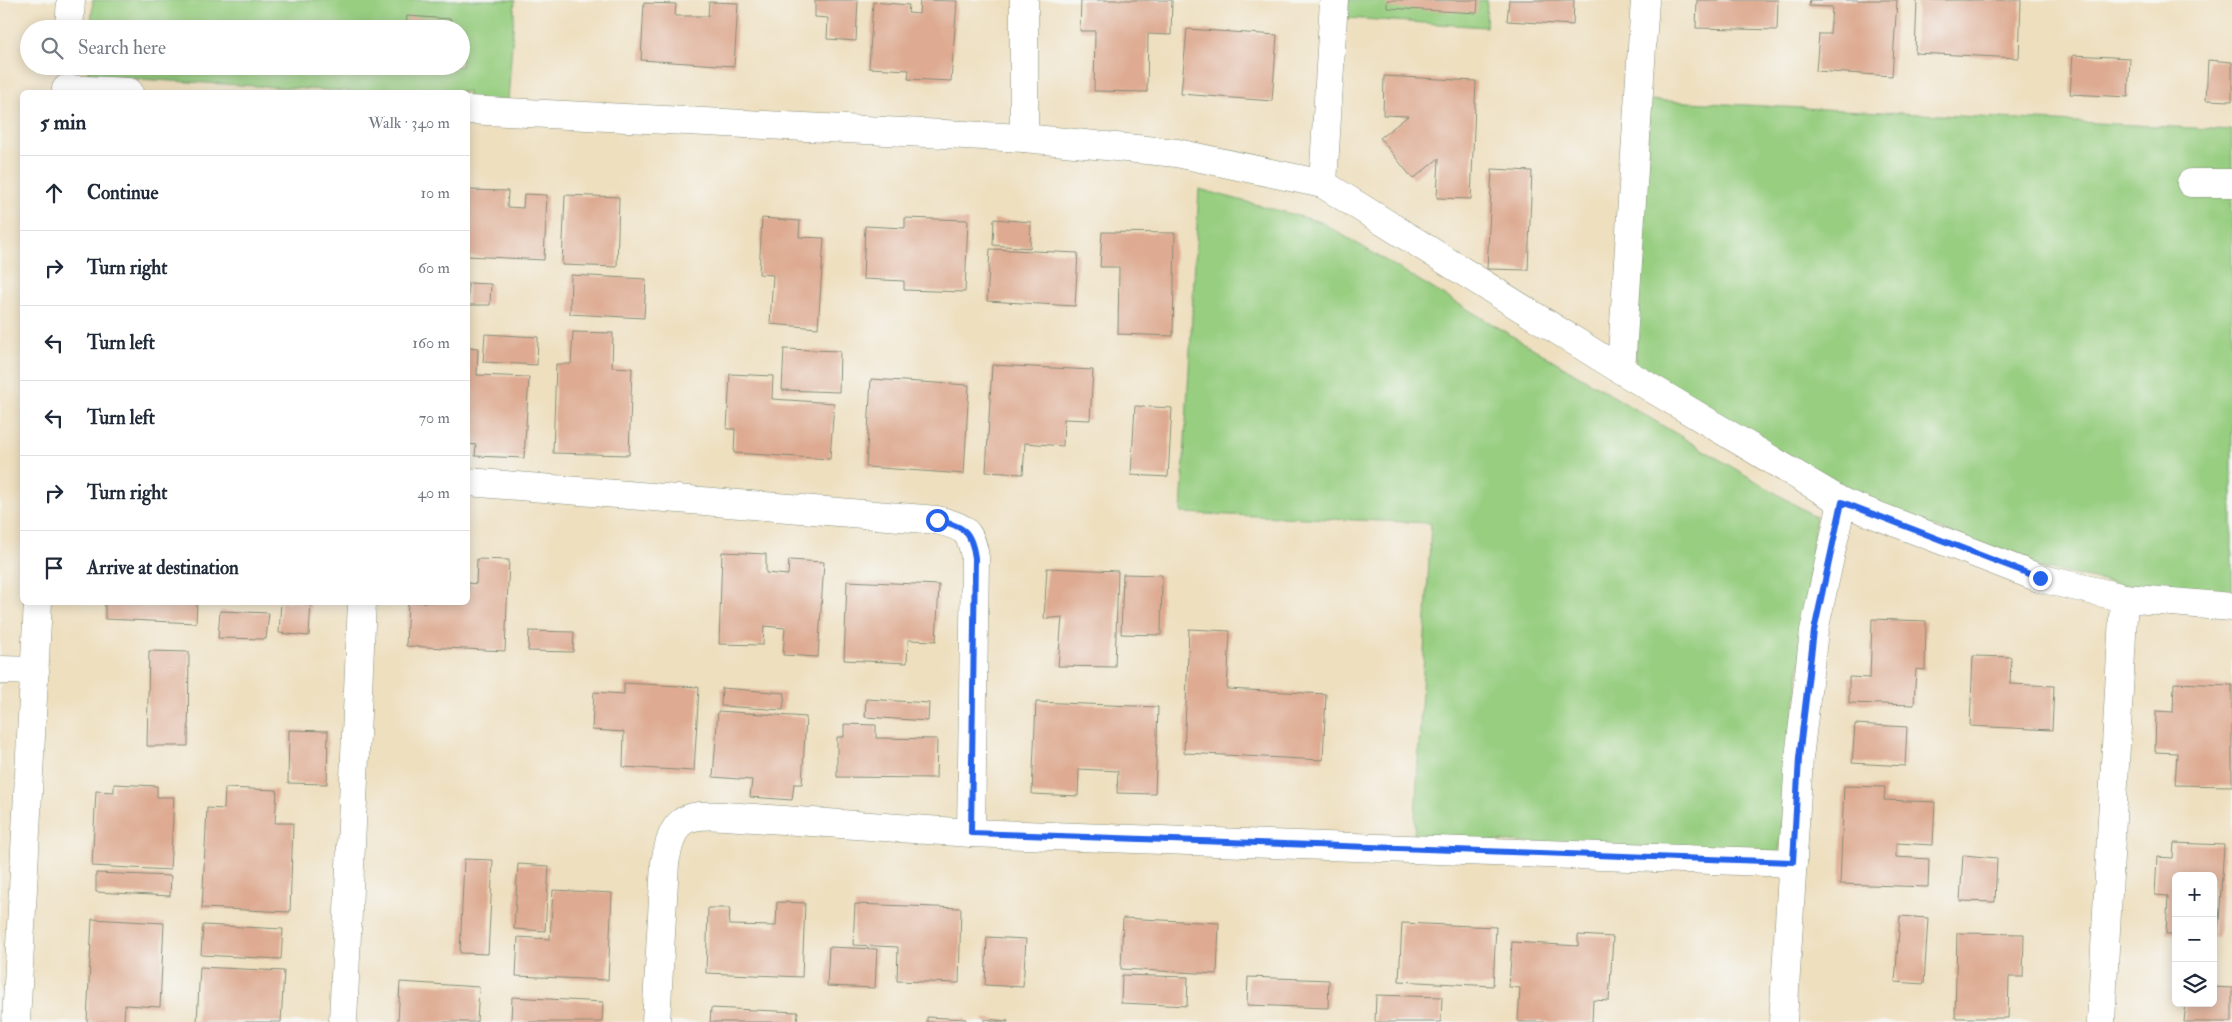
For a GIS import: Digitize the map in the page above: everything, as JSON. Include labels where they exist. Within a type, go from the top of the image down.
[{"type":"street","points":[[70,20],[71,0]]},
{"type":"street","points":[[1024,0],[1024,138]]},
{"type":"street","points":[[1323,184],[1334,0]]},
{"type":"street","points":[[1621,370],[1645,0]]},
{"type":"street","points":[[66,83],[116,90]]},
{"type":"street","points":[[470,110],[1024,138],[1177,153],[1323,184],[1621,370],[1842,502],[2040,578],[2124,598],[2232,607]]},
{"type":"street","points":[[2191,182],[2232,183]]},
{"type":"street","points":[[470,482],[937,520],[961,527],[972,540],[975,558],[971,833]]},
{"type":"street","points":[[1783,1022],[1799,758],[1814,631],[1842,502]]},
{"type":"street","points":[[2101,1022],[2124,598]]},
{"type":"street","points":[[16,1022],[38,605]]},
{"type":"street","points":[[343,1022],[362,605]]},
{"type":"street","points":[[0,670],[35,671]]},
{"type":"street","points":[[656,1022],[665,863],[669,838],[675,827],[694,816],[705,815],[971,833],[1793,862]]},
{"type":"green space","points":[[93,0],[515,0],[508,101],[470,99],[470,90],[324,90],[88,76],[470,75],[470,20],[92,20]]},
{"type":"green space","points":[[1348,0],[1487,0],[1486,27],[1347,18]]},
{"type":"green space","points":[[1648,100],[2232,130],[2232,594],[2127,586],[2037,567],[1844,492],[1635,366]]},
{"type":"green space","points":[[1199,189],[1321,222],[1816,517],[1779,853],[1414,838],[1431,523],[1181,513]]},
{"type":"building","points":[[815,0],[858,0],[856,41],[827,39],[828,18],[815,17]]},
{"type":"building","points":[[920,0],[957,1],[951,81],[908,79],[909,70],[869,68],[873,2],[909,5],[908,13],[919,14]]},
{"type":"building","points":[[1081,0],[1172,0],[1171,35],[1148,34],[1147,92],[1094,91],[1095,31],[1080,31]]},
{"type":"building","points":[[1387,0],[1478,0],[1477,13],[1387,8]]},
{"type":"building","points":[[1509,0],[1574,0],[1573,25],[1507,21]]},
{"type":"building","points":[[1697,0],[1778,0],[1777,30],[1696,28]]},
{"type":"building","points":[[1810,0],[1897,0],[1892,76],[1816,71],[1819,34],[1830,34],[1832,7],[1809,6]]},
{"type":"building","points":[[1917,0],[2021,0],[2019,58],[1915,53]]},
{"type":"building","points":[[709,2],[738,3],[734,66],[641,60],[644,3],[676,4],[675,16],[708,16]]},
{"type":"building","points":[[407,16],[451,19],[451,20],[407,20]]},
{"type":"building","points":[[1187,29],[1277,35],[1272,101],[1181,94]]},
{"type":"building","points":[[2073,55],[2130,58],[2128,97],[2070,94]]},
{"type":"building","points":[[2208,60],[2232,62],[2232,101],[2206,100]]},
{"type":"building","points":[[1384,76],[1476,81],[1471,199],[1437,198],[1439,158],[1413,179],[1380,138],[1408,116],[1383,115]]},
{"type":"building","points":[[1492,169],[1532,171],[1528,270],[1487,269]]},
{"type":"building","points":[[470,190],[508,191],[507,207],[523,208],[524,194],[547,195],[544,260],[470,256]]},
{"type":"building","points":[[565,195],[619,197],[617,267],[562,265]]},
{"type":"building","points":[[762,218],[800,221],[799,237],[824,238],[818,328],[770,324],[773,275],[759,274]]},
{"type":"building","points":[[905,218],[968,220],[965,292],[904,290],[904,281],[863,279],[865,226],[905,228]]},
{"type":"building","points":[[994,219],[1031,222],[1030,248],[993,245]]},
{"type":"building","points":[[1102,232],[1175,233],[1173,336],[1118,334],[1119,267],[1100,267]]},
{"type":"building","points":[[990,249],[1078,253],[1075,306],[987,301]]},
{"type":"building","points":[[571,275],[646,279],[644,318],[570,314]]},
{"type":"building","points":[[470,283],[491,284],[490,305],[470,305]]},
{"type":"building","points":[[573,332],[613,333],[612,367],[632,368],[629,455],[553,453],[556,364],[571,364]]},
{"type":"building","points":[[485,334],[538,337],[537,365],[483,362]]},
{"type":"building","points":[[470,347],[478,348],[477,375],[529,377],[524,458],[475,456],[476,445],[470,444]]},
{"type":"building","points":[[784,349],[840,351],[839,392],[782,390]]},
{"type":"building","points":[[992,365],[1093,370],[1090,420],[1064,419],[1063,446],[1025,443],[1023,474],[986,472]]},
{"type":"building","points":[[730,374],[773,376],[772,399],[834,403],[830,459],[734,453],[735,429],[727,429]]},
{"type":"building","points":[[871,379],[969,385],[964,474],[866,467]]},
{"type":"building","points":[[1135,406],[1172,408],[1168,477],[1131,475]]},
{"type":"building","points":[[722,552],[766,554],[766,573],[788,575],[789,560],[824,562],[818,657],[783,655],[785,628],[764,626],[763,645],[719,644]]},
{"type":"building","points":[[477,559],[509,560],[505,651],[406,646],[408,605],[470,605],[470,583],[476,584]]},
{"type":"building","points":[[1047,568],[1118,571],[1115,667],[1058,666],[1062,617],[1044,619]]},
{"type":"building","points":[[1123,574],[1162,575],[1161,635],[1121,634]]},
{"type":"building","points":[[847,581],[939,585],[936,641],[908,640],[907,663],[844,660]]},
{"type":"building","points":[[105,605],[197,605],[196,623],[105,619]]},
{"type":"building","points":[[281,605],[311,605],[309,636],[279,633]]},
{"type":"building","points":[[220,611],[269,613],[266,639],[218,638]]},
{"type":"building","points":[[1872,619],[1926,621],[1925,670],[1916,669],[1914,705],[1849,703],[1849,677],[1870,678]]},
{"type":"building","points":[[1189,629],[1230,631],[1227,689],[1326,694],[1323,760],[1184,753]]},
{"type":"building","points":[[529,631],[574,632],[573,652],[528,651]]},
{"type":"building","points":[[149,651],[189,652],[188,746],[147,746]]},
{"type":"building","points":[[1973,656],[2011,657],[2010,684],[2054,686],[2052,730],[1970,726]]},
{"type":"building","points":[[624,683],[699,687],[694,771],[623,767],[624,732],[592,730],[594,692],[624,694]]},
{"type":"building","points":[[2174,683],[2232,685],[2232,786],[2175,785],[2177,753],[2155,752],[2156,711],[2173,712]]},
{"type":"building","points":[[722,688],[785,693],[783,710],[721,706]]},
{"type":"building","points":[[866,699],[929,703],[928,721],[865,717]]},
{"type":"building","points":[[1036,702],[1158,707],[1155,794],[1117,793],[1118,771],[1079,769],[1078,796],[1032,794]]},
{"type":"building","points":[[718,711],[806,717],[802,784],[794,784],[792,800],[750,797],[752,780],[713,777]]},
{"type":"building","points":[[844,724],[876,725],[876,738],[937,739],[936,778],[837,777],[837,737],[844,737]]},
{"type":"building","points":[[1855,724],[1907,727],[1905,766],[1852,763]]},
{"type":"building","points":[[289,730],[328,731],[327,784],[288,783]]},
{"type":"building","points":[[114,784],[157,786],[157,797],[174,797],[170,870],[92,866],[96,791],[114,792]]},
{"type":"building","points":[[1844,786],[1885,787],[1884,800],[1935,802],[1933,845],[1896,843],[1896,857],[1929,859],[1928,887],[1840,884]]},
{"type":"building","points":[[225,788],[277,790],[275,823],[293,823],[290,912],[202,908],[207,808],[224,809]]},
{"type":"building","points":[[2174,843],[2224,845],[2218,937],[2217,872],[2172,872],[2172,934],[2166,934],[2168,896],[2155,895],[2157,857],[2173,858]]},
{"type":"building","points":[[1963,855],[1997,858],[1995,902],[1960,901]]},
{"type":"building","points":[[464,859],[493,860],[488,954],[460,953]]},
{"type":"building","points":[[518,864],[549,866],[545,931],[514,929]]},
{"type":"building","points":[[96,873],[171,876],[170,896],[96,892]]},
{"type":"building","points":[[553,890],[612,893],[608,980],[516,976],[518,937],[550,939]]},
{"type":"building","points":[[777,902],[805,903],[802,977],[706,973],[708,908],[730,908],[729,925],[776,926]]},
{"type":"building","points":[[855,904],[961,908],[959,983],[897,981],[898,947],[853,945]]},
{"type":"building","points":[[1900,916],[1928,918],[1924,984],[1895,982]]},
{"type":"building","points":[[1123,918],[1219,923],[1217,974],[1121,969]]},
{"type":"building","points":[[92,919],[164,923],[160,1007],[125,1005],[124,1022],[87,1022]]},
{"type":"building","points":[[1402,923],[1496,927],[1493,986],[1399,981]]},
{"type":"building","points":[[203,925],[283,929],[281,959],[201,955]]},
{"type":"building","points":[[1957,933],[2024,934],[2023,977],[2009,977],[2008,1018],[1955,1018]]},
{"type":"building","points":[[1578,935],[1613,937],[1609,1001],[1593,1000],[1592,1022],[1518,1022],[1520,988],[1509,987],[1512,942],[1578,946]]},
{"type":"building","points":[[987,937],[1026,939],[1023,987],[985,985]]},
{"type":"building","points":[[829,947],[877,949],[875,988],[827,986]]},
{"type":"building","points":[[200,967],[284,971],[281,1022],[197,1022]]},
{"type":"building","points":[[1122,975],[1188,977],[1187,1006],[1121,1003]]},
{"type":"building","points":[[1248,977],[1329,980],[1328,1008],[1247,1005]]},
{"type":"building","points":[[400,982],[479,987],[477,1022],[398,1022]]},
{"type":"building","points":[[2217,987],[2232,988],[2232,1022],[2184,1022],[2186,1007],[2217,1007]]},
{"type":"building","points":[[1376,995],[1442,997],[1441,1022],[1375,1022]]},
{"type":"building","points":[[512,997],[603,1002],[602,1022],[511,1022]]},
{"type":"building","points":[[711,1008],[798,1012],[797,1022],[710,1022]]},
{"type":"building","points":[[927,1017],[966,1019],[965,1022],[927,1022]]},
{"type":"building","points":[[984,1019],[1008,1021],[1008,1022],[984,1022]]},
{"type":"route","points":[[937,520],[961,527],[972,540],[975,558],[971,833],[1793,862],[1799,758],[1814,631],[1842,502],[2040,578]]}]
